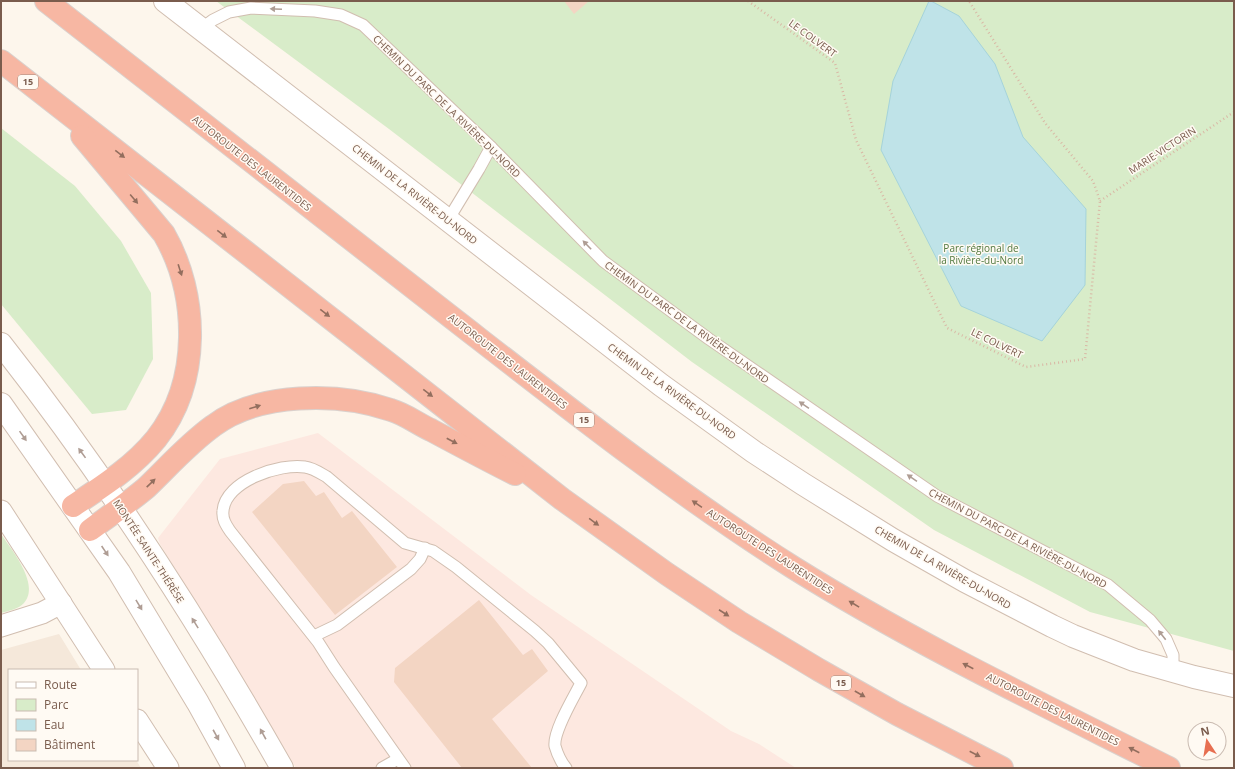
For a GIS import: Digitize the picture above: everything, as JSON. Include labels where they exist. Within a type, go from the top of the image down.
[{"type":"highway","name":"AUTOROUTE DES LAURENTIDES","points":[[46,1],[544,389],[685,496],[796,569],[896,628],[1169,768]]},
{"type":"highway","name":"15","points":[[1,61],[562,499],[667,574],[739,622],[869,699],[1002,768]]},
{"type":"highway","points":[[56,104],[164,234],[178,263],[189,308],[190,342],[188,360],[177,402],[172,414],[156,439],[134,463],[74,506]]},
{"type":"highway","points":[[90,530],[146,488],[188,446],[214,425],[230,416],[259,405],[307,398],[357,401],[392,410],[562,499]]},
{"type":"street","name":"CHEMIN DE LA RIVIÈRE-DU-NORD","points":[[165,1],[666,389],[754,452],[803,484],[893,540],[1007,604],[1073,636],[1121,655],[1172,671],[1234,686]]},
{"type":"street","name":"MONTÉE SAINTE-THÉRÈSE","points":[[1,344],[105,484],[121,508],[226,673],[282,768]]},
{"type":"street","points":[[1,404],[119,572],[194,696],[234,768]]},
{"type":"street","points":[[1,511],[103,669]]},
{"type":"street","points":[[1,626],[42,612],[60,603]]},
{"type":"street","points":[[138,722],[168,768]]},
{"type":"lane","name":"CHEMIN DU PARC DE LA RIVIÈRE-DU-NORD","points":[[200,29],[221,16],[239,9],[251,8],[315,11],[341,15],[363,25],[491,147],[603,261],[709,339],[937,496],[1108,585],[1150,620],[1166,640],[1173,655],[1172,671]]},
{"type":"lane","points":[[448,220],[491,147]]},
{"type":"lane","points":[[405,768],[314,636],[225,524],[222,511],[227,500],[235,490],[254,478],[276,470],[296,466],[307,467],[315,470],[327,477],[405,543],[433,551],[456,567],[548,643],[581,683],[556,735],[555,745],[566,768]]},
{"type":"lane","points":[[314,636],[337,624],[411,569],[420,559],[425,548]]},
{"type":"lane","points":[[382,768],[398,759]]},
{"type":"path","name":"LE COLVERT","points":[[748,1],[835,64],[856,140],[947,328],[1026,367],[1085,358],[1100,201],[1093,181],[1045,124],[969,1]]},
{"type":"path","name":"MARIE-VICTORIN","points":[[1100,201],[1234,112]]},
{"type":"shaded area","points":[[318,433],[531,595],[731,731],[759,744],[796,768],[296,768],[160,544],[158,538],[220,459]]},
{"type":"shaded area","points":[[59,634],[80,669],[8,669],[8,761],[137,761],[141,768],[1,768],[1,650]]},
{"type":"green space","name":"Parc régional de la Rivière-du-Nord","points":[[216,1],[1234,1],[1234,651],[1090,612],[934,530],[692,362],[389,129]]},
{"type":"green space","points":[[1,128],[75,186],[121,241],[151,293],[153,359],[126,410],[92,414],[1,304]]},
{"type":"green space","points":[[1,534],[23,567],[29,587],[28,595],[22,605],[13,610],[1,613]]},
{"type":"water","points":[[929,1],[959,16],[995,64],[1023,137],[1086,209],[1085,285],[1042,341],[961,306],[881,150],[893,81]]},
{"type":"building","points":[[564,1],[589,1],[574,14]]},
{"type":"building","points":[[304,481],[316,496],[324,492],[342,518],[352,511],[397,567],[335,615],[252,512],[283,484]]},
{"type":"building","points":[[479,600],[523,655],[532,649],[548,671],[492,719],[532,768],[462,768],[394,682],[395,668]]}]
